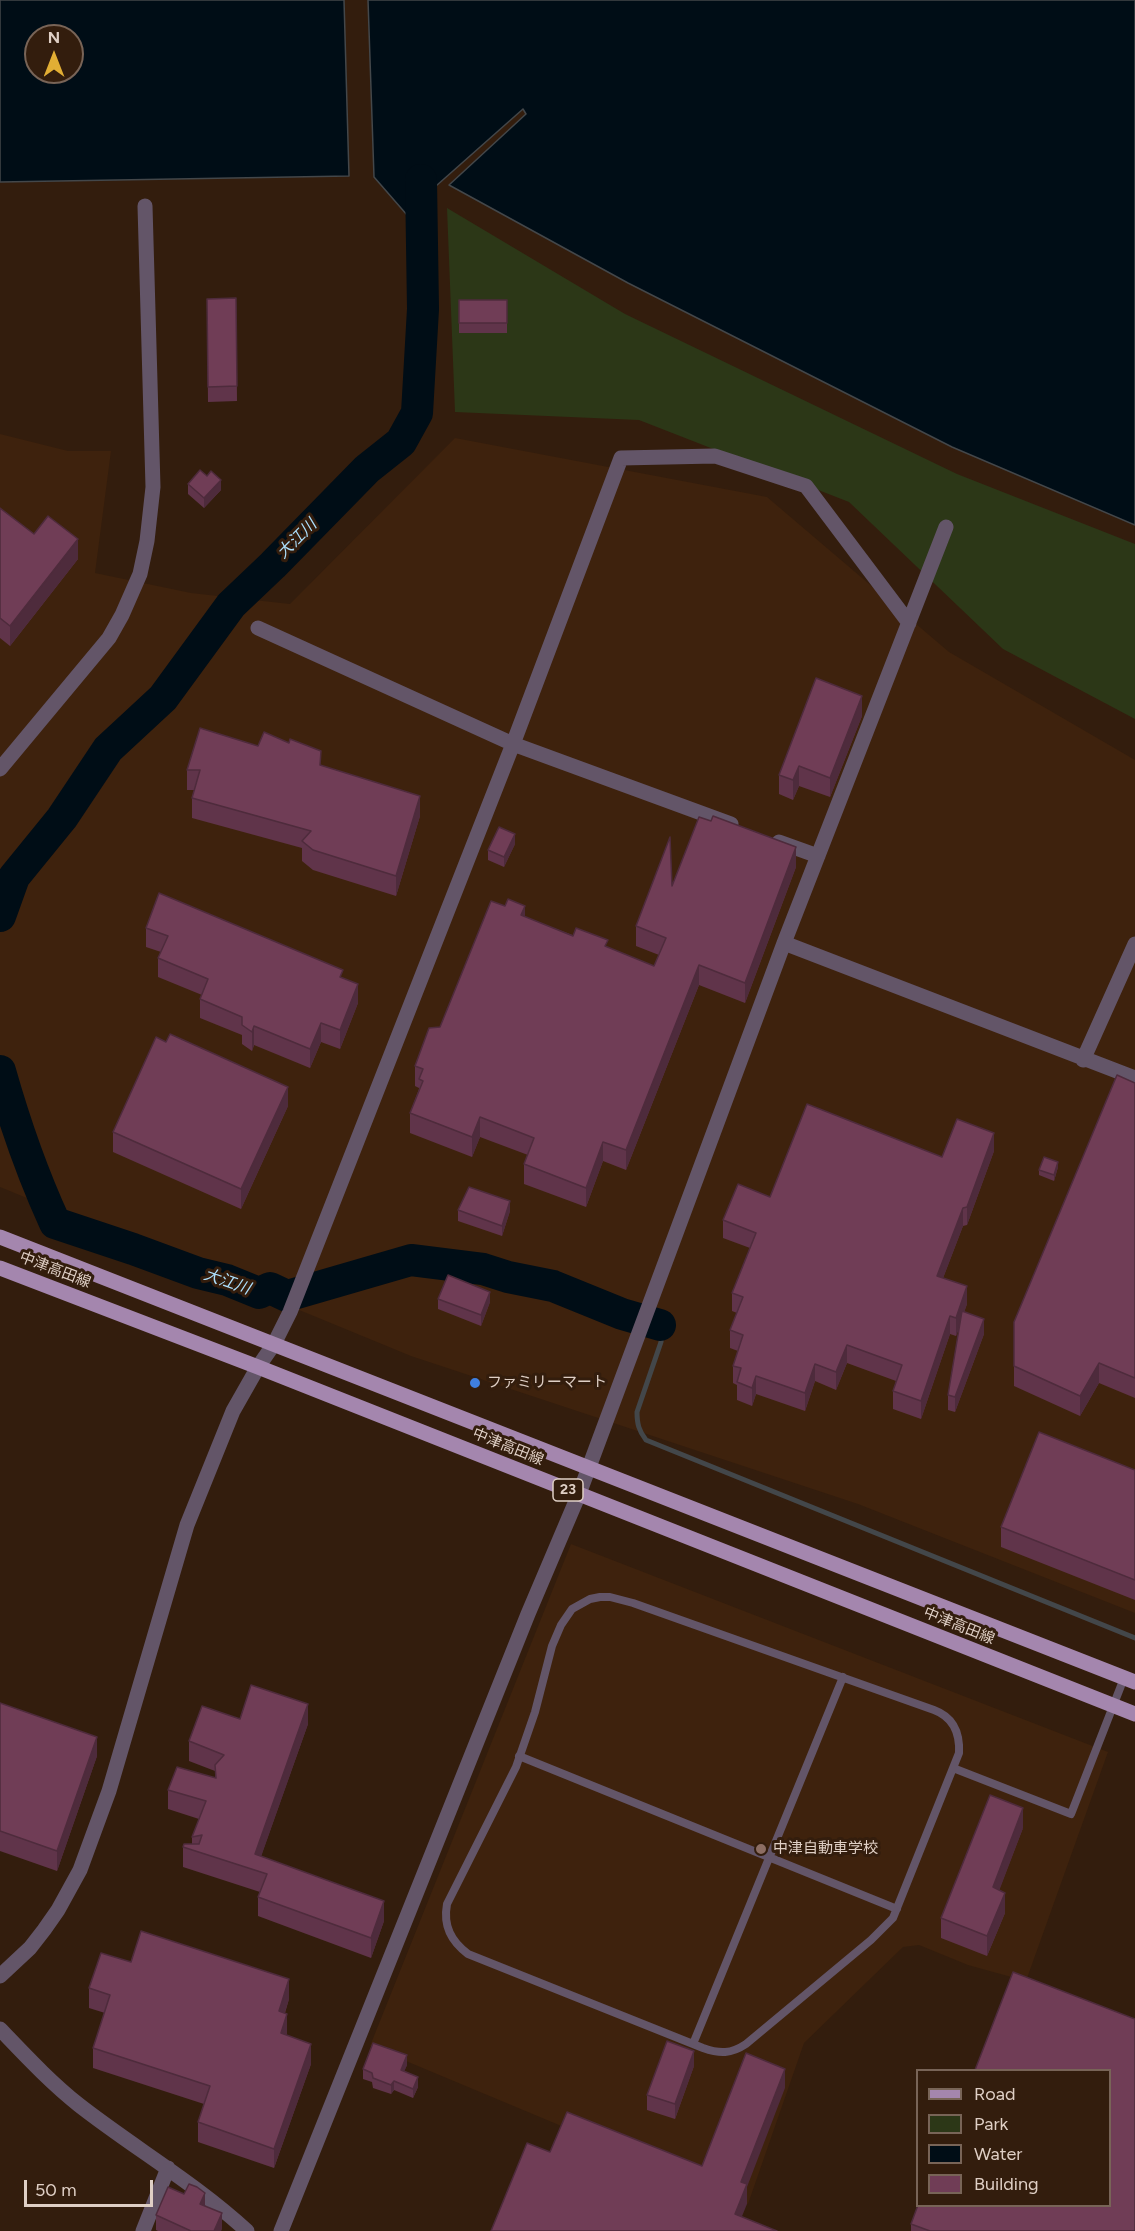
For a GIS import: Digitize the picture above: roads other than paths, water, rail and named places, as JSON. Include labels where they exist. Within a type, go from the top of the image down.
[{"type":"main road","name":"中津高田線","points":[[0,1237],[1130,1680]]},
{"type":"main road","name":"中津高田線","points":[[0,1268],[258,1367],[1135,1714]]},
{"type":"street","points":[[0,769],[109,638],[140,574],[147,541],[153,487],[145,206]]},
{"type":"street","points":[[0,1976],[30,1948],[44,1930],[71,1889],[84,1862],[110,1791],[187,1525],[233,1411],[274,1344],[294,1300],[513,744],[621,458],[715,456],[806,486],[909,623]]},
{"type":"street","points":[[281,2231],[528,1614],[579,1494],[784,943],[946,526]]},
{"type":"street","points":[[258,628],[513,744],[742,828]]},
{"type":"street","points":[[764,836],[818,856]]},
{"type":"street","points":[[784,943],[1083,1060],[1135,1078]]},
{"type":"street","points":[[1083,1060],[1135,944]]},
{"type":"street","points":[[0,2029],[47,2077],[78,2104],[203,2194],[247,2231]]},
{"type":"street","points":[[143,2231],[168,2168]]},
{"type":"lane","points":[[600,1597],[623,1599],[944,1714],[951,1721],[958,1736],[958,1753],[953,1768],[893,1918],[883,1929],[746,2044],[737,2050],[723,2053],[693,2044],[468,1954],[454,1942],[446,1925],[447,1904],[519,1756],[535,1712],[557,1634],[573,1610],[590,1599],[600,1597]]},
{"type":"lane","points":[[693,2044],[843,1677]]},
{"type":"lane","points":[[953,1768],[1071,1814],[1114,1706],[1130,1680]]},
{"type":"lane","points":[[519,1756],[897,1909]]},
{"type":"water","points":[[0,0],[344,0],[349,176],[0,182]]},
{"type":"water","points":[[368,0],[1135,0],[1135,525],[952,447],[628,283],[449,185],[526,114],[523,109],[436,186],[435,223],[414,223],[374,177]]},
{"type":"waterway","name":"大江川","points":[[0,916],[14,877],[62,818],[108,749],[163,698],[231,605],[367,469],[401,442],[417,413],[423,309],[421,180]]},
{"type":"waterway","name":"大江川","points":[[0,1071],[24,1148],[55,1223],[198,1273],[227,1280],[259,1293],[270,1288],[287,1296],[411,1260],[483,1269],[508,1277],[553,1286],[622,1314],[660,1325]]},
{"type":"waterway","points":[[660,1325],[661,1342],[637,1412],[639,1427],[646,1440],[1135,1638]]},
{"type":"place","name":"ファミリーマート","points":[[475,1383]]},
{"type":"place","name":"中津自動車学校","points":[[761,1849]]}]
